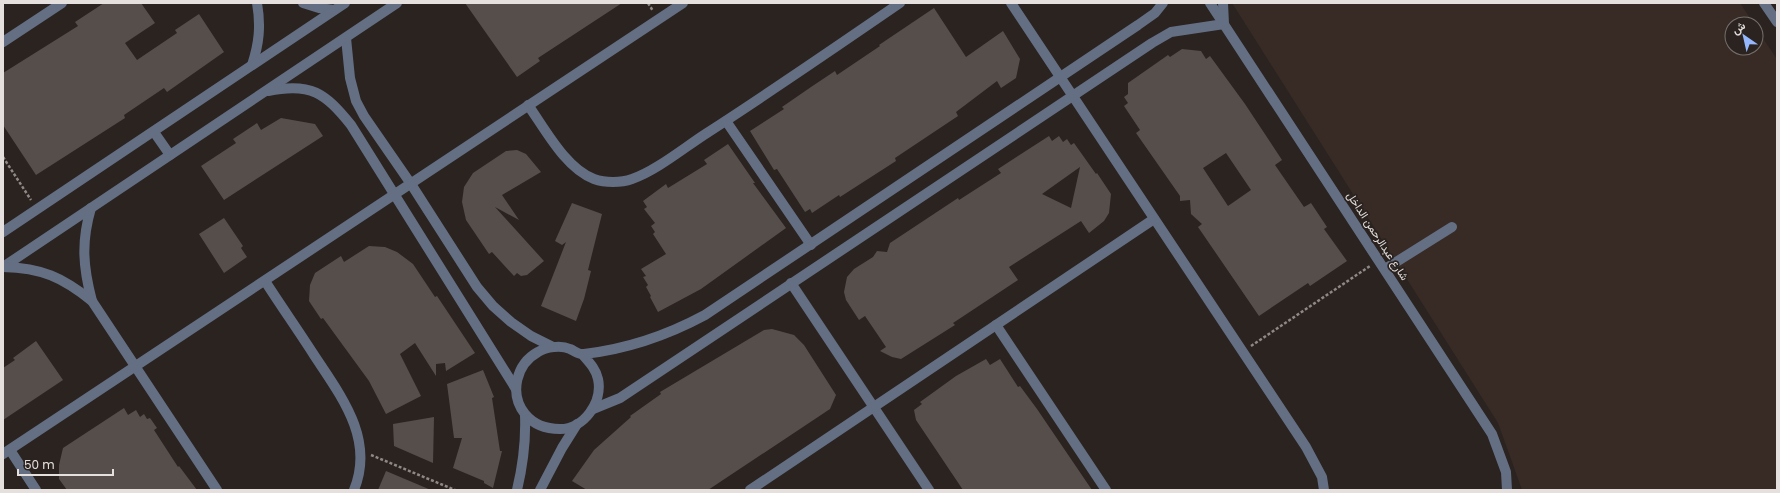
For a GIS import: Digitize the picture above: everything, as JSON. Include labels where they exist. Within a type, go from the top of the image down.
[{"type":"street","points":[[3,42],[62,3]]},
{"type":"street","points":[[252,66],[260,34],[257,3]]},
{"type":"street","points":[[302,3],[318,8],[334,10]]},
{"type":"street","points":[[3,232],[345,3]]},
{"type":"street","points":[[3,267],[398,3]]},
{"type":"street","points":[[36,490],[6,452],[683,3]]},
{"type":"street","points":[[528,105],[564,156],[577,170],[594,179],[613,182],[632,180],[649,171],[726,121],[900,3]]},
{"type":"street","points":[[1011,3],[1306,447],[1322,477],[1324,490]]},
{"type":"street","points":[[582,354],[627,347],[646,342],[676,330],[705,315],[1138,25],[1155,12],[1163,3]]},
{"type":"street","name":"شارع عبدالرحمن الداخل","points":[[1210,3],[1492,434],[1506,472],[1508,490]]},
{"type":"street","points":[[593,409],[620,398],[1152,43],[1171,32],[1224,24],[1222,3]]},
{"type":"street","points":[[1764,3],[1777,22]]},
{"type":"street","points":[[346,38],[350,78],[356,101],[364,116],[411,184],[477,287],[493,306],[511,322],[531,336],[553,347]]},
{"type":"street","points":[[264,92],[300,88],[320,95],[335,105],[351,126],[516,389]]},
{"type":"street","points":[[726,121],[811,245]]},
{"type":"street","points":[[154,132],[170,155]]},
{"type":"street","points":[[91,208],[85,230],[83,254],[86,278],[92,302]]},
{"type":"street","points":[[750,490],[1154,219]]},
{"type":"street","points":[[1385,269],[1452,227]]},
{"type":"street","points":[[3,267],[27,268],[51,275],[73,286],[92,302],[217,490]]},
{"type":"street","points":[[265,281],[351,414],[361,451],[359,470],[354,490]]},
{"type":"street","points":[[791,284],[929,490]]},
{"type":"street","points":[[996,325],[1106,490]]},
{"type":"street","points":[[553,347],[568,348],[582,354],[592,365],[598,380],[598,395],[593,409],[586,418],[577,424],[563,429],[549,429],[536,424],[525,415],[518,403],[516,389],[518,374],[526,361],[538,351],[553,347]]},
{"type":"street","points":[[516,490],[523,466],[526,441],[525,415]]},
{"type":"street","points":[[540,490],[558,454],[577,424]]},
{"type":"path","points":[[3,158],[37,210]]},
{"type":"path","points":[[1243,352],[1366,269]]},
{"type":"path","points":[[361,451],[456,490]]},
{"type":"shaded area","points":[[1232,3],[1740,3],[1749,16],[1724,16],[1724,56],[1764,56],[1764,40],[1777,59],[1777,490],[1522,490],[1498,423]]},
{"type":"building","points":[[104,3],[141,3],[155,23],[125,43],[137,60],[177,33],[175,30],[199,14],[224,52],[167,92],[164,88],[124,115],[125,118],[36,175],[3,125],[3,73],[78,26],[75,22]]},
{"type":"building","points":[[465,3],[622,3],[538,58],[540,61],[517,77]]},
{"type":"building","points":[[934,8],[966,57],[1003,31],[1020,59],[1016,78],[1001,88],[997,81],[956,112],[958,116],[895,158],[896,161],[812,213],[810,209],[805,212],[777,169],[774,170],[750,131],[784,109],[782,107],[811,87],[835,71],[837,75]]},
{"type":"building","points":[[1182,49],[1201,51],[1206,59],[1210,56],[1245,104],[1282,160],[1275,165],[1304,207],[1311,203],[1327,227],[1324,229],[1347,261],[1310,286],[1308,283],[1259,316],[1198,227],[1202,224],[1191,214],[1190,200],[1180,201],[1180,196],[1136,133],[1140,130],[1124,106],[1128,103],[1124,97],[1128,94],[1128,83],[1168,55],[1170,57]],"holes":[[[1226,153],[1251,190],[1228,206],[1203,168]]]},
{"type":"building","points":[[281,118],[315,124],[323,136],[224,200],[201,166],[236,143],[233,139],[257,123],[261,130]]},
{"type":"building","points":[[1049,136],[1052,141],[1059,136],[1063,142],[1067,139],[1071,145],[1074,143],[1111,194],[1109,213],[1104,221],[1089,233],[1081,221],[1009,267],[1018,280],[953,323],[955,325],[901,359],[892,357],[880,351],[886,347],[865,316],[859,320],[846,300],[844,292],[847,277],[854,269],[873,257],[877,251],[887,252],[890,243],[958,198],[959,200],[1001,173],[998,169]],"holes":[[[1080,167],[1071,208],[1042,194]]]},
{"type":"building","points":[[728,144],[755,183],[753,183],[786,228],[701,289],[658,312],[646,287],[648,285],[643,277],[646,276],[641,269],[666,254],[653,234],[655,232],[651,226],[655,223],[644,209],[647,207],[643,201],[666,184],[668,188],[707,164],[704,160]]},
{"type":"building","points":[[517,150],[526,154],[541,172],[502,195],[519,220],[495,207],[544,261],[527,275],[521,276],[517,273],[514,276],[492,252],[489,254],[466,220],[462,202],[464,187],[473,173],[506,151]]},
{"type":"building","points":[[572,203],[602,214],[588,270],[591,271],[584,299],[576,321],[541,306],[566,242],[562,245],[555,241]]},
{"type":"building","points":[[224,218],[243,246],[241,248],[247,257],[224,273],[199,234]]},
{"type":"building","points":[[369,246],[385,247],[397,252],[413,264],[435,297],[437,296],[475,353],[446,371],[445,363],[436,364],[436,376],[415,343],[400,354],[421,396],[386,414],[369,381],[309,301],[310,285],[315,273],[341,256],[344,262]]},
{"type":"building","points":[[772,329],[794,335],[804,345],[836,395],[830,409],[708,490],[587,490],[572,481],[594,450],[631,417],[630,416],[661,394],[660,392],[764,330]]},
{"type":"building","points":[[36,341],[63,380],[3,420],[3,368],[15,360],[13,358]]},
{"type":"building","points":[[986,359],[990,365],[1000,359],[1018,387],[1020,386],[1037,409],[1092,490],[963,490],[916,420],[914,410],[922,404],[920,402],[956,376]]},
{"type":"building","points":[[483,370],[494,397],[492,398],[500,451],[502,451],[493,488],[484,483],[484,481],[453,468],[462,438],[454,438],[447,384]]},
{"type":"building","points":[[124,408],[128,415],[136,410],[140,417],[144,414],[147,419],[150,418],[157,428],[154,430],[178,467],[179,466],[197,490],[67,490],[59,479],[59,465],[63,448]]},
{"type":"building","points":[[434,417],[433,463],[394,446],[393,424]]},
{"type":"building","points":[[386,471],[431,490],[378,490]]}]
